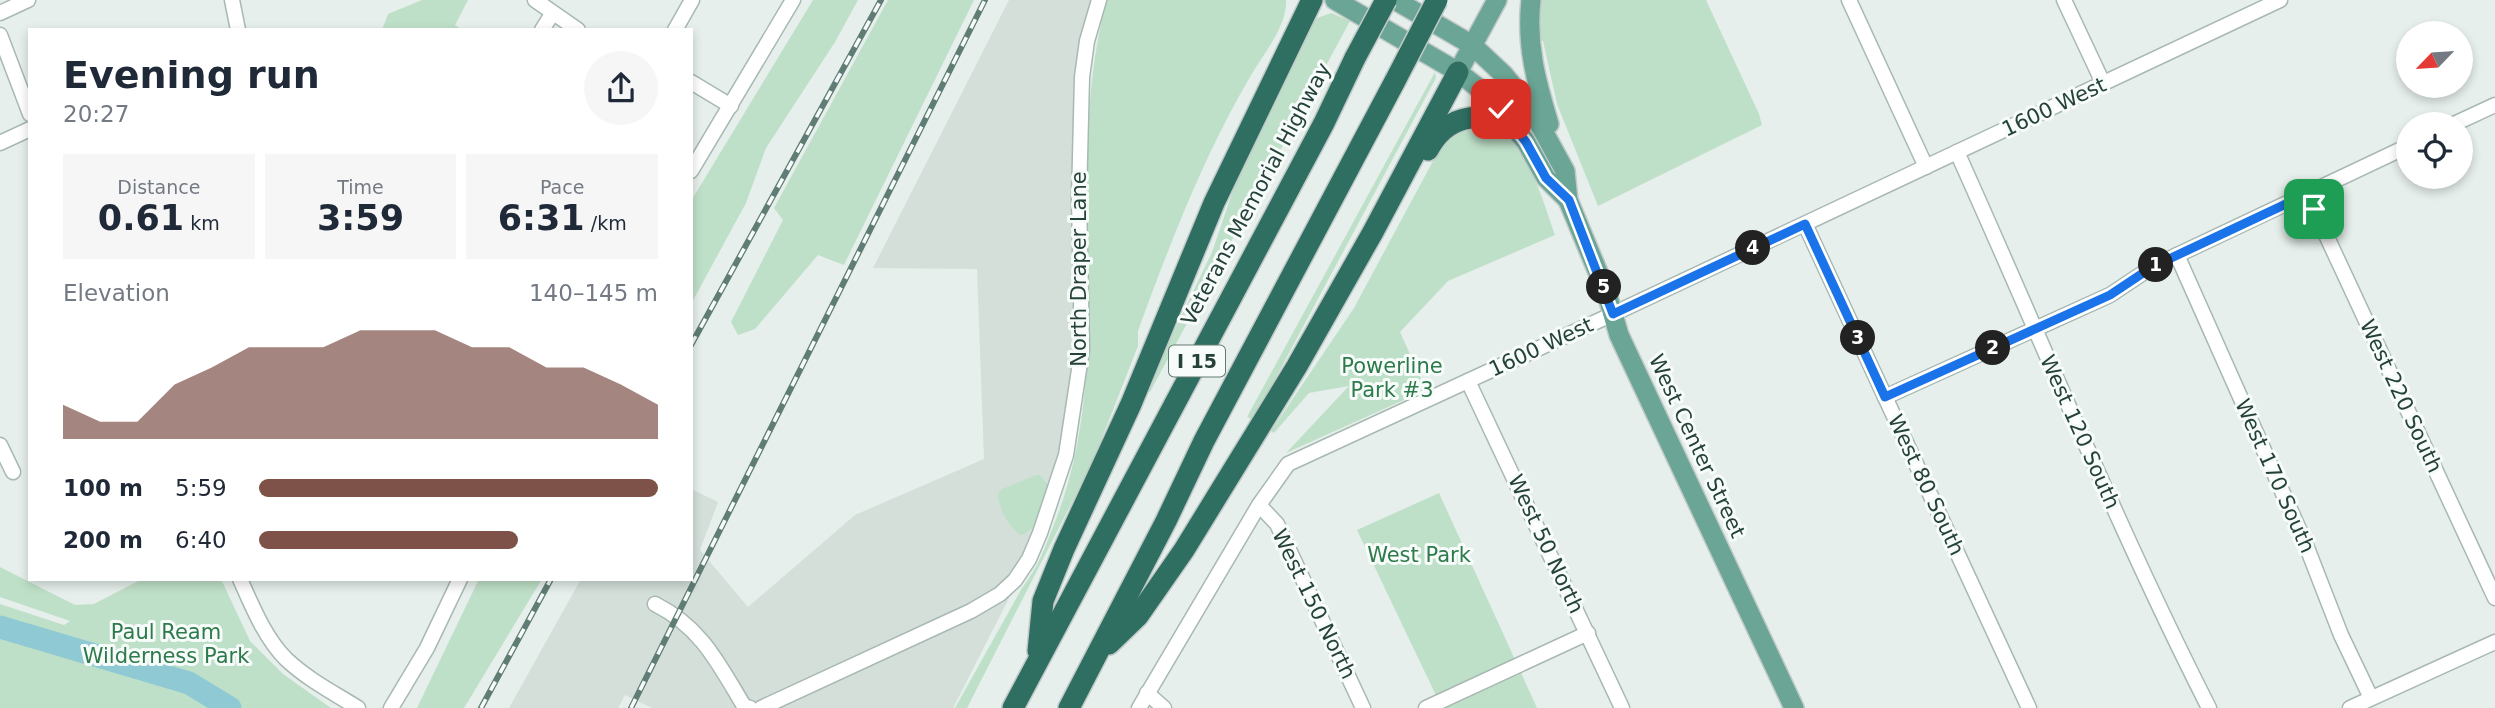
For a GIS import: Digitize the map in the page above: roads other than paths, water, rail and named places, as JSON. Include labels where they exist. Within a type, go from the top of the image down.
[{"type":"highway","points":[[1037,663],[1043,601],[1064,549],[1131,404],[1214,203],[1312,0]]},
{"type":"highway","name":"Veterans Memorial Highway","points":[[1013,708],[1324,123],[1386,0]]},
{"type":"highway","name":"I 15","points":[[1069,708],[1166,521],[1204,441],[1437,0]]},
{"type":"highway","points":[[1095,658],[1138,616],[1184,550],[1319,329],[1458,72]]},
{"type":"highway","points":[[1406,171],[1419,161],[1441,130],[1460,120],[1482,117],[1512,123]]},
{"type":"main road","name":"West Center Street","points":[[1335,0],[1458,72],[1486,94],[1526,142],[1546,178],[1569,200]]},
{"type":"main road","name":"West Center Street","points":[[1395,0],[1472,45],[1504,75],[1523,99],[1558,155],[1565,171],[1569,200],[1619,335],[1794,708]]},
{"type":"main road","points":[[1458,72],[1497,0]]},
{"type":"main road","points":[[1531,0],[1531,58],[1558,155]]},
{"type":"street","points":[[0,13],[28,0]]},
{"type":"street","points":[[232,0],[238,28]]},
{"type":"street","points":[[535,0],[575,28]]},
{"type":"street","points":[[676,28],[692,0]]},
{"type":"street","points":[[693,169],[793,0]]},
{"type":"street","name":"North Draper Lane","points":[[761,708],[971,611],[1015,580],[1029,559],[1066,455],[1082,350],[1079,198],[1082,77],[1087,41],[1099,0]]},
{"type":"street","points":[[1849,0],[1926,167]]},
{"type":"street","points":[[2064,0],[2103,83]]},
{"type":"street","name":"1600 West","points":[[1139,708],[1258,505],[1288,464],[2280,0]]},
{"type":"street","points":[[543,28],[552,14]]},
{"type":"street","points":[[0,35],[28,109]]},
{"type":"street","points":[[693,83],[731,106]]},
{"type":"street","points":[[2473,115],[2495,105]]},
{"type":"street","points":[[0,143],[28,130]]},
{"type":"street","name":"West 120 South","points":[[1957,152],[2034,330],[2168,625],[2209,708]]},
{"type":"street","points":[[1885,397],[2110,295],[2152,267],[2396,152]]},
{"type":"street","name":"West 220 South","points":[[2307,194],[2495,598]]},
{"type":"street","name":"West 80 South","points":[[1805,224],[2029,708]]},
{"type":"street","name":"West 170 South","points":[[2177,255],[2306,545],[2341,635],[2371,698]]},
{"type":"street","name":"West 50 North","points":[[1468,381],[1622,708]]},
{"type":"street","points":[[0,445],[13,472]]},
{"type":"street","name":"West 150 North","points":[[1258,505],[1277,524],[1363,708]]},
{"type":"street","points":[[241,581],[267,634],[284,657],[306,675],[358,708]]},
{"type":"street","points":[[391,708],[459,581]]},
{"type":"street","points":[[655,604],[684,621],[699,635],[744,706],[750,708]]},
{"type":"street","points":[[1426,708],[1588,634]]},
{"type":"street","points":[[2350,708],[2495,642]]},
{"type":"street","points":[[1147,693],[1164,708]]},
{"type":"waterway","points":[[0,627],[189,683],[230,708]]},
{"type":"railway","points":[[693,341],[881,0]]},
{"type":"railway","points":[[631,708],[985,0]]},
{"type":"railway","points":[[481,708],[550,581]]},
{"type":"park label","name":"Powerline Park #3","points":[[1392,378]]},
{"type":"park label","name":"West Park","points":[[1419,555]]},
{"type":"park label","name":"Paul Ream Wilderness Park","points":[[166,644]]}]
